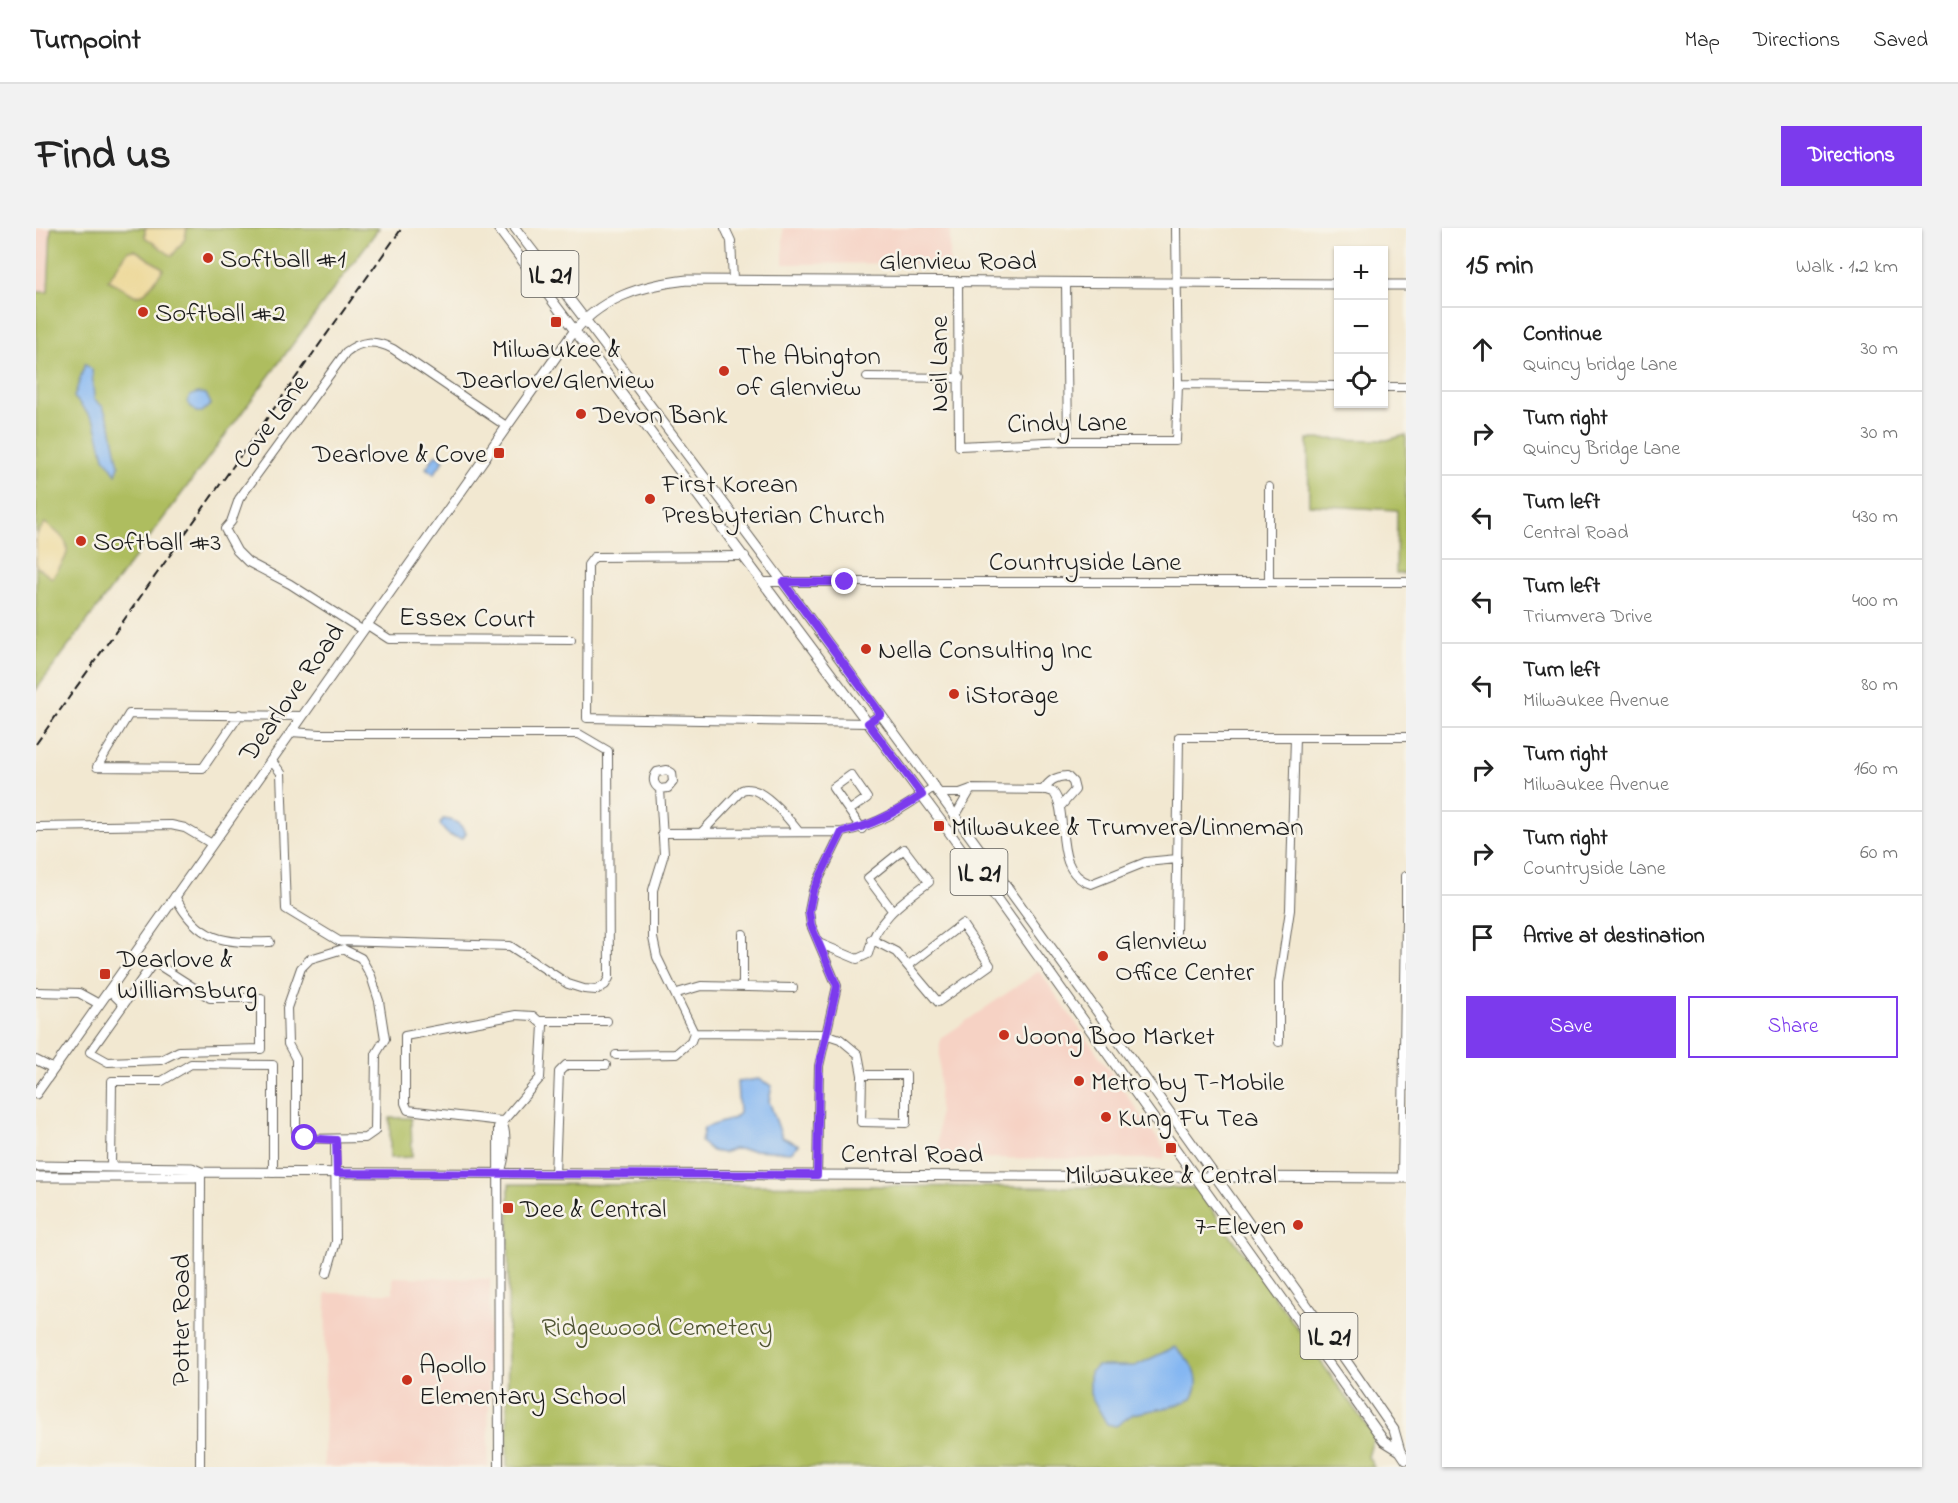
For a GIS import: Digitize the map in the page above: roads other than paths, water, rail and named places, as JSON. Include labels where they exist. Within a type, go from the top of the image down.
[{"type":"main road","name":"IL 21","points":[[498,228],[922,795],[1384,1441],[1400,1451]]},
{"type":"main road","name":"IL 21","points":[[515,228],[586,319],[938,790],[1216,1176],[1394,1430],[1400,1451]]},
{"type":"main road","name":"Glenview Road","points":[[586,319],[627,292],[652,284],[687,280],[1334,284]]},
{"type":"main road","points":[[1388,285],[1406,285]]},
{"type":"main road","name":"Dearlove Road","points":[[36,1094],[506,426],[575,330],[586,319]]},
{"type":"main road","points":[[1082,1016],[1091,1015],[1097,1018],[1124,1055],[1134,1063]]},
{"type":"main road","name":"Central Road","points":[[36,1166],[192,1168],[201,1172],[273,1173],[1404,1178]]},
{"type":"main road","name":"Central Road","points":[[36,1177],[195,1177],[201,1172]]},
{"type":"main road","points":[[1400,1451],[1406,1460]]},
{"type":"street","points":[[725,228],[731,241],[733,280]]},
{"type":"street","points":[[1176,228],[1178,384],[1334,386]]},
{"type":"street","name":"Neil Lane","points":[[958,282],[959,446]]},
{"type":"street","points":[[1066,283],[1068,441]]},
{"type":"street","name":"Cove Lane","points":[[364,627],[242,557],[225,529],[231,522],[239,500],[346,352],[363,342],[376,342],[393,349],[506,426]]},
{"type":"street","points":[[867,377],[960,378]]},
{"type":"street","name":"Cindy Lane","points":[[959,446],[1068,441],[1176,441],[1178,384]]},
{"type":"street","points":[[1388,387],[1406,387]]},
{"type":"street","points":[[1269,487],[1269,582]]},
{"type":"street","points":[[745,556],[594,557],[588,565],[587,718],[868,723],[881,714]]},
{"type":"street","name":"Countryside Lane","points":[[764,582],[1406,582]]},
{"type":"street","name":"Essex Court","points":[[364,627],[389,639],[571,640]]},
{"type":"street","points":[[240,714],[203,768],[98,767],[129,714],[240,714],[302,716]]},
{"type":"street","points":[[271,760],[281,773],[286,909],[339,941],[510,946],[568,984],[584,990],[596,990],[604,986],[609,978],[608,751],[579,734],[291,732]]},
{"type":"street","points":[[1176,933],[1179,737],[1406,737]]},
{"type":"street","points":[[1279,1042],[1279,983],[1290,910],[1295,737]]},
{"type":"street","points":[[850,810],[867,798],[851,775],[833,788],[862,828]]},
{"type":"street","points":[[1043,790],[1049,781],[1058,777],[1067,776],[1073,782],[1075,790],[1060,807]]},
{"type":"street","points":[[702,832],[742,790],[749,787],[755,788],[782,812],[799,832]]},
{"type":"street","points":[[660,789],[664,854],[653,890],[653,938],[657,957],[677,993],[694,1033]]},
{"type":"street","points":[[956,815],[971,789]]},
{"type":"street","points":[[662,832],[842,832],[862,828],[890,816],[922,795],[938,790],[960,793],[971,789],[1043,790],[1053,792],[1060,807],[1062,845],[1081,881],[1091,884],[1100,882],[1146,862],[1177,859]]},
{"type":"street","points":[[36,827],[171,825],[185,828],[212,844]]},
{"type":"street","points":[[817,1175],[819,1066],[837,986],[811,925],[809,911],[813,891],[842,832]]},
{"type":"street","points":[[820,944],[857,959],[868,954],[872,939],[892,910],[929,882],[904,849],[868,878],[892,910]]},
{"type":"street","points":[[1404,1178],[1406,876]]},
{"type":"street","points":[[175,897],[184,914],[203,932],[230,943],[270,942]]},
{"type":"street","points":[[872,939],[896,952],[938,1002],[990,965],[962,924],[909,965]]},
{"type":"street","points":[[743,934],[743,987]]},
{"type":"street","points":[[343,949],[361,958],[371,976],[379,1001],[385,1039],[376,1054],[375,1131],[365,1138],[336,1140],[305,1138],[296,1131],[296,1059],[288,1044],[286,1018],[287,1008],[302,968],[310,958],[343,949]]},
{"type":"street","points":[[154,962],[210,998],[261,998],[261,1049],[179,1051],[161,1060],[108,1062],[90,1052],[123,1004],[154,962]]},
{"type":"street","points":[[677,993],[701,986],[793,988]]},
{"type":"street","points":[[109,990],[123,1004]]},
{"type":"street","points":[[36,992],[79,993],[99,1004]]},
{"type":"street","points":[[501,1121],[415,1113],[408,1110],[405,1103],[405,1036],[516,1015],[533,1016],[542,1023],[607,1021]]},
{"type":"street","points":[[499,1467],[500,1173],[498,1136],[501,1121],[540,1078],[542,1023]]},
{"type":"street","points":[[694,1033],[825,1034],[840,1039],[858,1054],[862,1075],[861,1122],[906,1123],[906,1075],[862,1075]]},
{"type":"street","points":[[616,1055],[676,1054],[685,1048],[694,1033]]},
{"type":"street","points":[[36,1060],[54,1069]]},
{"type":"street","points":[[111,1167],[112,1081],[162,1081],[191,1064],[273,1065],[273,1173]]},
{"type":"street","points":[[555,1174],[560,1072],[566,1065],[606,1065]]},
{"type":"street","points":[[327,1273],[336,1242],[336,1140]]},
{"type":"street","name":"Potter Road","points":[[200,1467],[201,1172]]},
{"type":"water","points":[[85,364],[92,370],[94,399],[103,407],[111,426],[119,466],[116,474],[104,457],[95,422],[74,397]]},
{"type":"water","points":[[198,393],[206,394],[211,404],[202,412],[196,412],[187,402],[190,396]]},
{"type":"water","points":[[436,454],[444,460],[434,474],[426,468]]},
{"type":"water","points":[[443,819],[459,824],[466,833],[463,838],[452,836],[444,831],[440,824]]},
{"type":"water","points":[[759,1079],[772,1086],[769,1101],[782,1137],[799,1145],[791,1152],[733,1149],[723,1153],[712,1151],[701,1142],[704,1128],[734,1118],[739,1113],[737,1082]]},
{"type":"water","points":[[1175,1347],[1191,1364],[1197,1377],[1196,1391],[1192,1399],[1170,1407],[1133,1414],[1116,1426],[1107,1424],[1090,1394],[1090,1372],[1097,1366],[1135,1366]]},
{"type":"railway","points":[[36,744],[402,228]]},
{"type":"place","name":"Softball #1","points":[[208,258]]},
{"type":"place","name":"Softball #2","points":[[143,312]]},
{"type":"place","name":"Milwaukee & Dearlove/Glenview","points":[[556,322]]},
{"type":"place","name":"The Abington of Glenview","points":[[724,371]]},
{"type":"place","name":"Devon Bank","points":[[581,414]]},
{"type":"place","name":"Dearlove & Cove","points":[[499,453]]},
{"type":"place","name":"First Korean Presbyterian Church","points":[[650,499]]},
{"type":"place","name":"Softball #3","points":[[81,541]]},
{"type":"place","name":"Nella Consulting Inc","points":[[866,649]]},
{"type":"place","name":"iStorage","points":[[954,694]]},
{"type":"place","name":"Milwaukee & Trumvera/Linneman","points":[[939,826]]},
{"type":"place","name":"Glenview Office Center","points":[[1103,956]]},
{"type":"place","name":"Dearlove & Williamsburg","points":[[105,974]]},
{"type":"place","name":"Joong Boo Market","points":[[1004,1035]]},
{"type":"place","name":"Metro by T-Mobile","points":[[1079,1081]]},
{"type":"place","name":"Kung Fu Tea","points":[[1106,1117]]},
{"type":"place","name":"Milwaukee & Central","points":[[1171,1148]]},
{"type":"place","name":"Dee & Central","points":[[508,1208]]},
{"type":"place","name":"7-Eleven","points":[[1298,1225]]},
{"type":"place","name":"Apollo Elementary School","points":[[407,1380]]},
{"type":"park label","name":"Ridgewood Cemetery","points":[[657,1326]]}]
